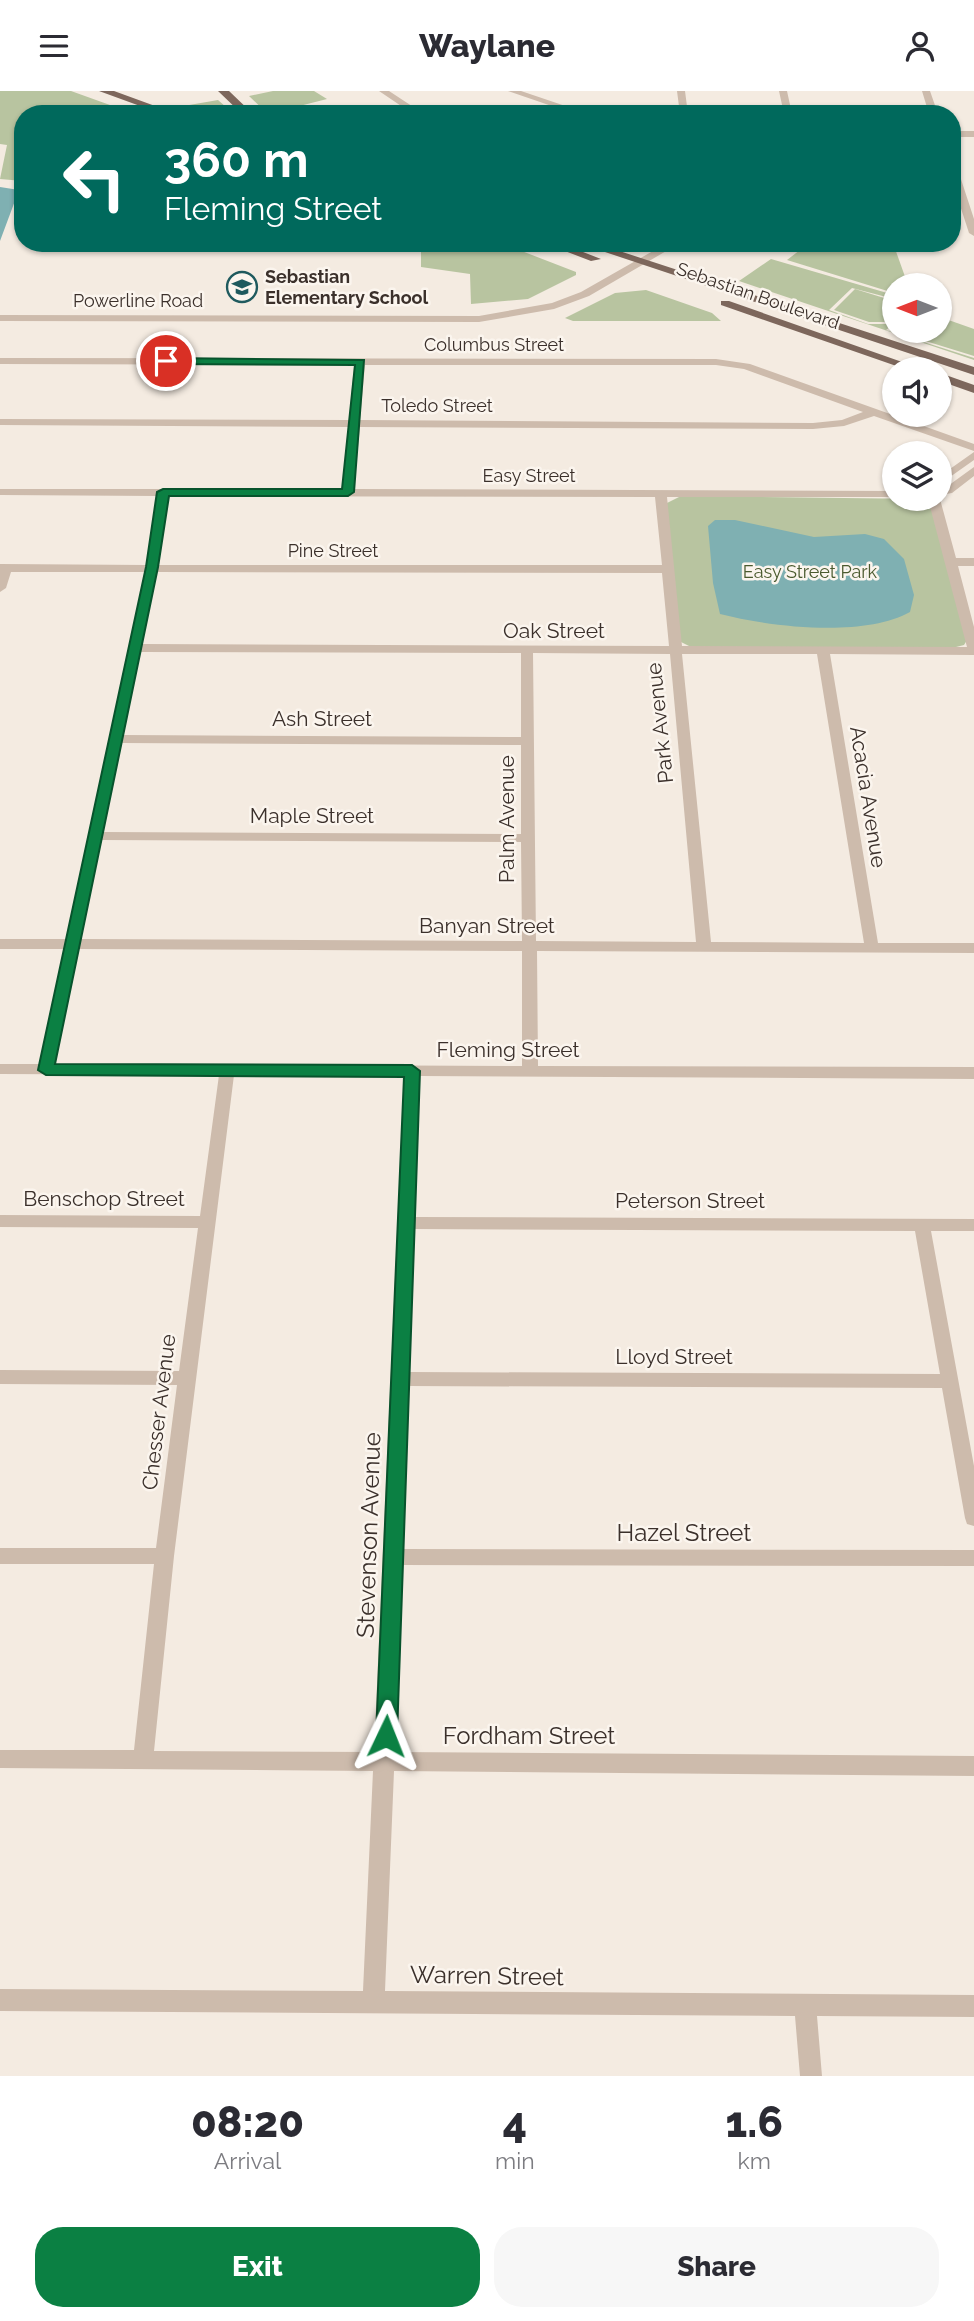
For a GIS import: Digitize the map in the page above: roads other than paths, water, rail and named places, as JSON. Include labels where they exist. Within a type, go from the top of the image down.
[{"type":"main road","points":[[104,91],[145,105]]},
{"type":"main road","points":[[223,91],[238,105]]},
{"type":"main road","name":"Sebastian Boulevard","points":[[574,252],[882,357]]},
{"type":"main road","name":"Sebastian Boulevard","points":[[610,252],[974,371]]},
{"type":"main road","points":[[952,381],[974,389]]},
{"type":"street","points":[[383,91],[406,105]]},
{"type":"street","points":[[512,91],[556,105]]},
{"type":"street","points":[[961,194],[974,233]]},
{"type":"street","name":"Powerline Road","points":[[0,318],[479,319],[554,306],[586,294],[660,252]]},
{"type":"street","name":"Columbus Street","points":[[0,361],[716,362],[746,366],[974,448]]},
{"type":"street","points":[[348,492],[360,362]]},
{"type":"street","name":"Toledo Street","points":[[0,422],[813,426],[844,423],[873,412]]},
{"type":"street","points":[[952,472],[974,455]]},
{"type":"street","points":[[952,487],[974,470]]},
{"type":"street","name":"Easy Street","points":[[0,492],[882,494]]},
{"type":"street","points":[[46,1070],[152,567],[163,492]]},
{"type":"street","name":"Park Avenue","points":[[660,494],[704,948]]},
{"type":"street","points":[[937,511],[974,651]]},
{"type":"street","points":[[950,562],[974,562]]},
{"type":"street","points":[[0,588],[3,568]]},
{"type":"street","name":"Pine Street","points":[[3,568],[666,569]]},
{"type":"street","name":"Oak Street","points":[[134,648],[974,651]]},
{"type":"street","name":"Palm Avenue","points":[[527,650],[530,1071]]},
{"type":"street","name":"Acacia Avenue","points":[[822,652],[872,949]]},
{"type":"street","name":"Ash Street","points":[[116,739],[527,741]]},
{"type":"street","name":"Maple Street","points":[[96,836],[527,838]]},
{"type":"street","name":"Banyan Street","points":[[0,944],[974,948]]},
{"type":"street","name":"Fleming Street","points":[[0,1069],[974,1073]]},
{"type":"street","name":"Chesser Avenue","points":[[143,1760],[164,1556],[227,1071]]},
{"type":"street","name":"Stevenson Avenue","points":[[374,2001],[412,1071]]},
{"type":"street","name":"Benschop Street","points":[[0,1221],[207,1222]]},
{"type":"street","name":"Peterson Street","points":[[405,1223],[974,1225]]},
{"type":"street","points":[[922,1225],[974,1518]]},
{"type":"street","points":[[0,1377],[186,1378]]},
{"type":"street","name":"Lloyd Street","points":[[399,1379],[950,1381]]},
{"type":"street","points":[[0,1556],[164,1556]]},
{"type":"street","name":"Hazel Street","points":[[394,1557],[974,1558]]},
{"type":"street","name":"Fordham Street","points":[[0,1759],[974,1766]]},
{"type":"street","name":"Warren Street","points":[[0,2000],[974,2006]]},
{"type":"street","points":[[806,2007],[811,2076]]},
{"type":"water","points":[[0,187],[14,189],[14,203],[0,241]]},
{"type":"water","points":[[715,520],[735,520],[814,537],[865,534],[884,539],[904,559],[914,595],[910,612],[868,625],[817,628],[765,623],[720,614],[713,583],[708,526]]},
{"type":"place","name":"Sebastian Elementary School","points":[[242,287]]},
{"type":"park label","name":"Easy Street Park","points":[[810,572]]}]
